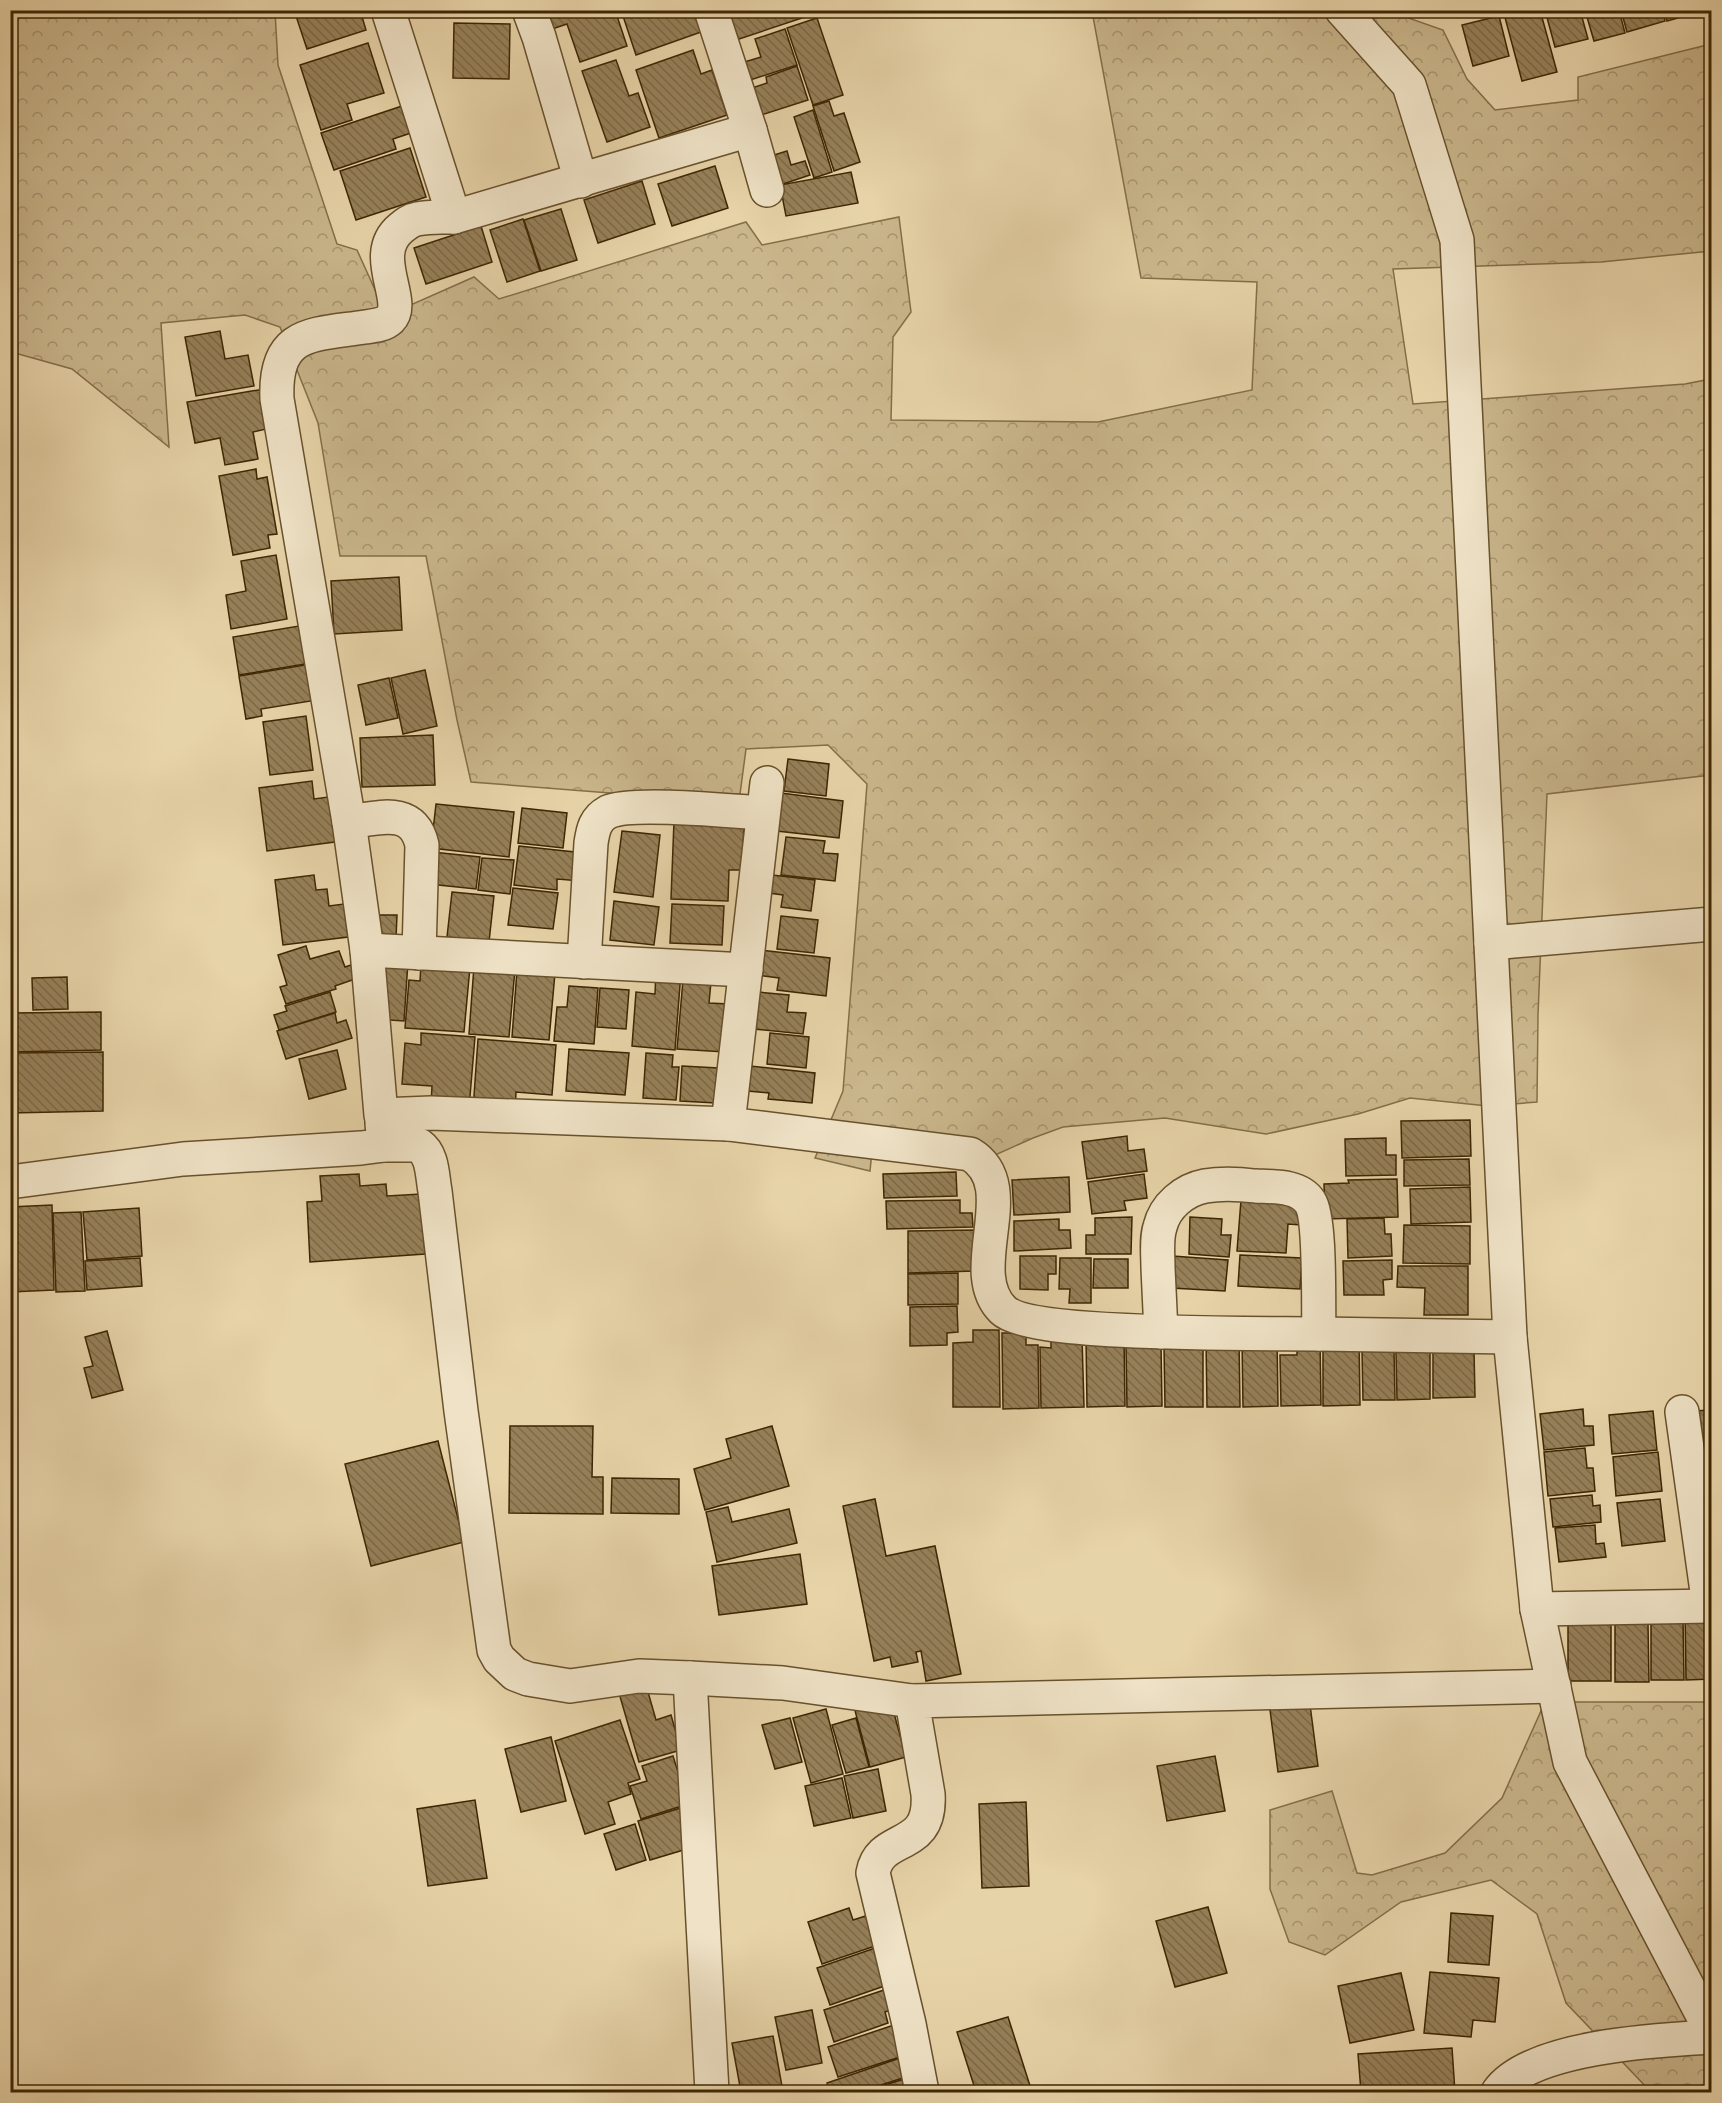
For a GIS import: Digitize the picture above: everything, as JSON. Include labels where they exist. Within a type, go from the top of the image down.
[{"type":"street","points":[[388,10],[454,217]]},
{"type":"street","points":[[529,10],[581,181]]},
{"type":"street","points":[[711,10],[767,190]]},
{"type":"street","points":[[1342,10],[1408,85],[1457,240],[1510,1337],[1537,1609],[1570,1762],[1712,2035],[1648,2041],[1575,2053],[1533,2067],[1503,2086],[1498,2092]]},
{"type":"street","points":[[383,1130],[367,950],[349,822],[277,399],[276,380],[279,366],[285,354],[303,338],[318,333],[380,325],[390,319],[395,303],[388,268],[388,246],[397,232],[414,219],[454,217],[750,130]]},
{"type":"street","points":[[584,962],[592,831],[601,817],[615,810],[765,798],[728,1124]]},
{"type":"street","points":[[349,822],[394,816],[405,820],[419,832],[422,845],[419,953]]},
{"type":"street","points":[[1491,943],[1712,924]]},
{"type":"street","points":[[367,950],[746,970]]},
{"type":"street","points":[[10,1182],[183,1159],[361,1148],[383,1130],[431,1113],[728,1124],[970,1154],[979,1159],[989,1176],[993,1223],[989,1244],[989,1278],[994,1296],[1003,1310],[1015,1317],[1057,1325],[1161,1332],[1510,1337]]},
{"type":"street","points":[[383,1130],[419,1145],[429,1159],[494,1650],[499,1659],[515,1674],[528,1679],[570,1686],[639,1676],[783,1683],[912,1701],[1554,1686]]},
{"type":"street","points":[[1161,1332],[1158,1248],[1159,1228],[1164,1215],[1185,1193],[1203,1186],[1229,1184],[1295,1190],[1310,1200],[1317,1236],[1319,1334]]},
{"type":"street","points":[[1537,1609],[1710,1606],[1682,1412]]},
{"type":"street","points":[[690,1678],[712,2092]]},
{"type":"street","points":[[912,1701],[928,1794],[927,1817],[924,1825],[915,1833],[878,1858],[873,1873],[909,2024],[922,2092]]},
{"type":"green space","points":[[10,11],[275,11],[278,65],[337,244],[357,250],[376,292],[413,304],[474,277],[499,299],[746,222],[762,245],[899,217],[911,312],[893,337],[891,420],[1098,422],[1252,390],[1257,282],[1141,278],[1092,11],[1397,11],[1397,14],[1443,30],[1467,79],[1495,110],[1578,100],[1578,77],[1711,44],[1711,251],[1601,262],[1393,269],[1413,404],[1685,384],[1711,379],[1711,775],[1547,794],[1538,1015],[1537,1102],[1488,1106],[1410,1098],[1358,1114],[1266,1134],[1165,1118],[1063,1127],[993,1156],[874,1132],[870,1171],[815,1158],[843,1091],[867,784],[828,745],[746,749],[740,794],[610,793],[471,782],[426,556],[340,556],[318,423],[280,327],[245,315],[161,323],[169,447],[72,369],[11,352]]},
{"type":"green space","points":[[1545,1702],[1711,1702],[1711,2082],[1680,2092],[1651,2092],[1566,2003],[1537,1914],[1491,1880],[1401,1902],[1325,1955],[1289,1942],[1270,1889],[1270,1810],[1332,1791],[1357,1873],[1372,1875],[1445,1853],[1502,1798]]},
{"type":"building","points":[[313,10],[360,10],[366,30],[307,49],[296,16]]},
{"type":"building","points":[[546,10],[615,10],[627,46],[580,62],[567,24],[552,29]]},
{"type":"building","points":[[621,10],[694,10],[701,32],[636,55]]},
{"type":"building","points":[[739,10],[819,10],[820,12],[730,42],[723,20],[740,14]]},
{"type":"building","points":[[1503,10],[1540,10],[1557,72],[1522,81]]},
{"type":"building","points":[[1545,10],[1580,10],[1588,39],[1555,47]]},
{"type":"building","points":[[1585,10],[1619,10],[1625,33],[1594,41]]},
{"type":"building","points":[[1621,10],[1663,10],[1665,21],[1627,32]]},
{"type":"building","points":[[1665,10],[1688,10],[1689,15],[1667,21]]},
{"type":"building","points":[[1499,16],[1509,56],[1473,66],[1462,25]]},
{"type":"building","points":[[817,18],[843,95],[813,105],[787,28]]},
{"type":"building","points":[[454,23],[510,24],[509,79],[453,78]]},
{"type":"building","points":[[785,29],[797,65],[744,82],[738,64],[761,57],[755,39]]},
{"type":"building","points":[[368,43],[384,93],[347,104],[352,120],[321,130],[300,65]]},
{"type":"building","points":[[693,50],[701,74],[712,70],[727,115],[659,138],[636,70]]},
{"type":"building","points":[[616,60],[629,96],[638,93],[650,127],[607,142],[582,71]]},
{"type":"building","points":[[797,66],[808,100],[758,116],[749,89],[767,83],[766,77]]},
{"type":"building","points":[[829,101],[834,116],[844,113],[860,162],[834,171],[813,106]]},
{"type":"building","points":[[402,106],[411,133],[393,139],[396,149],[334,170],[321,133]]},
{"type":"building","points":[[813,110],[832,172],[814,178],[794,117]]},
{"type":"building","points":[[410,148],[426,197],[356,220],[340,171]]},
{"type":"building","points":[[787,151],[791,165],[805,161],[810,175],[780,185],[771,156]]},
{"type":"building","points":[[715,166],[728,208],[672,226],[658,184]]},
{"type":"building","points":[[851,172],[858,203],[786,216],[780,185]]},
{"type":"building","points":[[642,181],[655,224],[598,243],[584,200]]},
{"type":"building","points":[[561,209],[577,260],[541,271],[524,220]]},
{"type":"building","points":[[523,219],[540,271],[507,282],[490,230]]},
{"type":"building","points":[[481,226],[492,262],[426,284],[414,248]]},
{"type":"building","points":[[220,331],[225,359],[248,355],[254,386],[196,396],[185,337]]},
{"type":"building","points":[[264,389],[271,428],[253,432],[258,459],[225,465],[220,438],[195,443],[187,402]]},
{"type":"building","points":[[256,469],[257,479],[267,477],[277,534],[268,535],[270,548],[233,555],[219,476]]},
{"type":"building","points":[[276,555],[287,619],[231,629],[226,595],[246,591],[241,561]]},
{"type":"building","points":[[399,577],[402,630],[334,634],[331,581]]},
{"type":"building","points":[[311,624],[317,662],[239,675],[233,637]]},
{"type":"building","points":[[317,663],[323,699],[261,709],[262,716],[246,719],[239,676]]},
{"type":"building","points":[[425,670],[437,726],[403,734],[391,678]]},
{"type":"building","points":[[389,678],[398,718],[366,725],[358,685]]},
{"type":"building","points":[[306,716],[313,770],[270,775],[263,722]]},
{"type":"building","points":[[433,735],[435,785],[362,787],[360,738]]},
{"type":"building","points":[[788,759],[829,764],[826,796],[784,791]]},
{"type":"building","points":[[312,781],[314,799],[336,796],[342,841],[267,851],[259,788]]},
{"type":"building","points":[[781,793],[843,801],[839,838],[777,831]]},
{"type":"building","points":[[436,804],[514,812],[509,857],[431,848]]},
{"type":"building","points":[[522,808],[567,813],[563,848],[518,843]]},
{"type":"building","points":[[674,821],[744,824],[742,870],[729,870],[728,901],[671,899]]},
{"type":"building","points":[[622,831],[660,835],[653,897],[614,892]]},
{"type":"building","points":[[786,837],[825,841],[823,853],[838,854],[835,881],[781,875]]},
{"type":"building","points":[[519,846],[584,853],[581,881],[557,879],[557,890],[514,885]]},
{"type":"building","points":[[432,852],[480,857],[476,889],[429,884]]},
{"type":"building","points":[[482,858],[514,860],[510,894],[478,890]]},
{"type":"building","points":[[314,875],[316,890],[327,889],[329,906],[344,904],[348,937],[283,945],[275,880]]},
{"type":"building","points":[[772,875],[815,880],[811,911],[781,907],[783,895],[769,893]]},
{"type":"building","points":[[513,888],[558,893],[553,929],[508,925]]},
{"type":"building","points":[[452,892],[494,896],[489,942],[447,937]]},
{"type":"building","points":[[614,901],[659,907],[654,945],[610,940]]},
{"type":"building","points":[[672,904],[724,906],[722,945],[670,943]]},
{"type":"building","points":[[368,915],[397,915],[396,938],[368,938]]},
{"type":"building","points":[[781,916],[818,920],[814,953],[777,949]]},
{"type":"building","points":[[306,946],[310,959],[339,951],[345,967],[351,965],[355,979],[335,986],[336,989],[286,1004],[280,987],[287,985],[278,955]]},
{"type":"building","points":[[760,950],[830,958],[826,996],[777,990],[779,978],[757,975]]},
{"type":"building","points":[[379,959],[408,962],[404,1021],[375,1019]]},
{"type":"building","points":[[421,964],[470,967],[464,1032],[405,1028],[409,980],[420,981]]},
{"type":"building","points":[[474,966],[515,969],[509,1037],[469,1034]]},
{"type":"building","points":[[517,970],[555,973],[549,1040],[512,1037]]},
{"type":"building","points":[[656,970],[681,972],[675,1050],[632,1046],[636,992],[655,994]]},
{"type":"building","points":[[67,977],[68,1009],[33,1010],[32,978]]},
{"type":"building","points":[[683,980],[711,982],[709,1003],[728,1004],[725,1052],[677,1049]]},
{"type":"building","points":[[569,986],[598,988],[594,1044],[554,1041],[557,1007],[567,1007]]},
{"type":"building","points":[[600,988],[629,990],[626,1029],[597,1027]]},
{"type":"building","points":[[330,992],[336,1012],[279,1030],[274,1015],[287,1011],[285,1006]]},
{"type":"building","points":[[758,992],[789,995],[787,1012],[806,1013],[803,1034],[754,1029]]},
{"type":"building","points":[[101,1012],[101,1050],[11,1052],[11,1013]]},
{"type":"building","points":[[335,1013],[337,1023],[346,1020],[352,1038],[286,1059],[277,1031]]},
{"type":"building","points":[[421,1033],[475,1037],[469,1108],[431,1105],[432,1086],[402,1084],[405,1043],[421,1045]]},
{"type":"building","points":[[770,1033],[809,1037],[806,1068],[767,1064]]},
{"type":"building","points":[[478,1039],[556,1045],[552,1095],[516,1092],[515,1113],[473,1110]]},
{"type":"building","points":[[569,1049],[629,1053],[625,1095],[566,1091]]},
{"type":"building","points":[[337,1050],[346,1089],[309,1099],[299,1059]]},
{"type":"building","points":[[103,1052],[103,1111],[10,1113],[10,1053]]},
{"type":"building","points":[[646,1053],[673,1055],[672,1067],[679,1067],[676,1100],[643,1098]]},
{"type":"building","points":[[682,1066],[718,1068],[716,1103],[680,1101]]},
{"type":"building","points":[[750,1066],[815,1073],[812,1103],[768,1099],[769,1093],[748,1091]]},
{"type":"building","points":[[1470,1120],[1471,1156],[1402,1158],[1401,1121]]},
{"type":"building","points":[[1127,1136],[1128,1151],[1144,1149],[1147,1171],[1087,1179],[1082,1142]]},
{"type":"building","points":[[1386,1138],[1386,1155],[1396,1155],[1396,1175],[1346,1176],[1345,1139]]},
{"type":"building","points":[[1469,1159],[1470,1185],[1404,1186],[1404,1160]]},
{"type":"building","points":[[956,1172],[957,1196],[884,1198],[883,1174]]},
{"type":"building","points":[[359,1174],[360,1186],[386,1184],[387,1196],[421,1194],[425,1254],[310,1262],[307,1202],[322,1201],[320,1176]]},
{"type":"building","points":[[1144,1174],[1147,1198],[1124,1201],[1126,1210],[1092,1214],[1088,1182]]},
{"type":"building","points":[[1069,1177],[1070,1212],[1014,1215],[1012,1180]]},
{"type":"building","points":[[1397,1179],[1398,1217],[1325,1219],[1324,1184],[1349,1183],[1348,1180]]},
{"type":"building","points":[[1470,1187],[1471,1222],[1411,1224],[1410,1189]]},
{"type":"building","points":[[960,1200],[960,1213],[972,1213],[973,1227],[887,1229],[886,1201]]},
{"type":"building","points":[[1241,1200],[1303,1203],[1301,1225],[1288,1224],[1286,1253],[1237,1251]]},
{"type":"building","points":[[52,1205],[54,1290],[10,1292],[10,1207]]},
{"type":"building","points":[[139,1208],[142,1256],[87,1260],[83,1212]]},
{"type":"building","points":[[81,1212],[85,1291],[56,1292],[53,1213]]},
{"type":"building","points":[[1132,1217],[1131,1254],[1086,1254],[1086,1235],[1095,1235],[1095,1218]]},
{"type":"building","points":[[1190,1217],[1222,1219],[1221,1235],[1231,1235],[1229,1257],[1189,1254]]},
{"type":"building","points":[[1384,1218],[1385,1234],[1391,1234],[1392,1256],[1348,1258],[1347,1219]]},
{"type":"building","points":[[1059,1219],[1059,1230],[1070,1230],[1071,1248],[1014,1251],[1014,1221]]},
{"type":"building","points":[[1404,1225],[1470,1226],[1470,1264],[1403,1263]]},
{"type":"building","points":[[975,1230],[975,1271],[908,1273],[908,1231]]},
{"type":"building","points":[[1240,1255],[1302,1258],[1300,1289],[1238,1286]]},
{"type":"building","points":[[1020,1256],[1056,1256],[1056,1274],[1048,1274],[1048,1290],[1020,1289]]},
{"type":"building","points":[[1172,1256],[1228,1260],[1225,1291],[1171,1288]]},
{"type":"building","points":[[140,1258],[142,1286],[87,1290],[85,1261]]},
{"type":"building","points":[[1060,1258],[1091,1258],[1091,1303],[1069,1303],[1070,1289],[1059,1289]]},
{"type":"building","points":[[1094,1259],[1128,1259],[1128,1288],[1093,1288]]},
{"type":"building","points":[[1392,1260],[1392,1279],[1383,1280],[1384,1295],[1344,1295],[1343,1261]]},
{"type":"building","points":[[1398,1266],[1468,1266],[1468,1315],[1424,1315],[1425,1288],[1397,1287]]},
{"type":"building","points":[[958,1273],[958,1304],[908,1305],[908,1274]]},
{"type":"building","points":[[957,1306],[958,1332],[947,1333],[947,1345],[910,1346],[910,1307]]},
{"type":"building","points":[[973,1330],[999,1330],[1000,1407],[953,1407],[953,1343],[973,1342]]},
{"type":"building","points":[[107,1331],[123,1390],[92,1398],[84,1368],[93,1366],[85,1337]]},
{"type":"building","points":[[1002,1333],[1026,1333],[1026,1345],[1038,1345],[1039,1408],[1003,1409]]},
{"type":"building","points":[[1082,1337],[1084,1407],[1041,1408],[1040,1347],[1051,1348],[1051,1338]]},
{"type":"building","points":[[1086,1337],[1124,1337],[1125,1406],[1087,1407]]},
{"type":"building","points":[[1277,1337],[1278,1406],[1243,1407],[1242,1338]]},
{"type":"building","points":[[1239,1339],[1240,1407],[1207,1407],[1206,1340]]},
{"type":"building","points":[[1320,1339],[1321,1405],[1281,1406],[1280,1355],[1297,1355],[1297,1340]]},
{"type":"building","points":[[1323,1339],[1359,1339],[1360,1405],[1323,1406]]},
{"type":"building","points":[[1161,1345],[1162,1406],[1127,1407],[1126,1346]]},
{"type":"building","points":[[1203,1346],[1203,1407],[1165,1407],[1164,1347]]},
{"type":"building","points":[[1362,1350],[1394,1350],[1395,1400],[1363,1400]]},
{"type":"building","points":[[1474,1350],[1475,1397],[1433,1398],[1433,1351]]},
{"type":"building","points":[[1396,1352],[1430,1352],[1430,1399],[1397,1400]]},
{"type":"building","points":[[1583,1409],[1584,1426],[1593,1426],[1594,1445],[1544,1450],[1540,1414]]},
{"type":"building","points":[[1712,1410],[1712,1456],[1695,1457],[1693,1411]]},
{"type":"building","points":[[1653,1411],[1657,1450],[1612,1454],[1609,1415]]},
{"type":"building","points":[[510,1426],[593,1426],[592,1477],[603,1477],[603,1514],[509,1513]]},
{"type":"building","points":[[772,1426],[789,1486],[705,1510],[694,1469],[731,1458],[726,1439]]},
{"type":"building","points":[[438,1441],[464,1542],[371,1566],[345,1464]]},
{"type":"building","points":[[1585,1448],[1587,1468],[1593,1468],[1595,1491],[1548,1496],[1544,1452]]},
{"type":"building","points":[[1658,1452],[1662,1491],[1616,1496],[1613,1457]]},
{"type":"building","points":[[1712,1464],[1712,1498],[1707,1498],[1706,1465]]},
{"type":"building","points":[[612,1478],[679,1479],[679,1514],[611,1513]]},
{"type":"building","points":[[1592,1495],[1593,1506],[1600,1505],[1601,1522],[1553,1527],[1550,1499]]},
{"type":"building","points":[[875,1499],[886,1556],[935,1546],[961,1674],[926,1681],[921,1651],[916,1652],[918,1662],[892,1667],[890,1657],[874,1661],[843,1506]]},
{"type":"building","points":[[1660,1499],[1665,1541],[1622,1546],[1617,1503]]},
{"type":"building","points":[[728,1507],[732,1522],[789,1509],[797,1543],[717,1562],[706,1512]]},
{"type":"building","points":[[1595,1525],[1596,1544],[1604,1543],[1606,1557],[1559,1562],[1555,1528]]},
{"type":"building","points":[[800,1554],[807,1604],[719,1615],[712,1566]]},
{"type":"building","points":[[1685,1610],[1712,1617],[1712,1679],[1686,1680]]},
{"type":"building","points":[[1651,1619],[1683,1619],[1684,1680],[1651,1680]]},
{"type":"building","points":[[1611,1624],[1611,1681],[1568,1681],[1568,1625]]},
{"type":"building","points":[[1615,1624],[1648,1624],[1649,1682],[1615,1682]]},
{"type":"building","points":[[646,1685],[656,1720],[671,1715],[681,1750],[639,1762],[619,1693]]},
{"type":"building","points":[[1309,1697],[1318,1766],[1278,1772],[1269,1702]]},
{"type":"building","points":[[853,1703],[892,1706],[906,1757],[870,1767]]},
{"type":"building","points":[[826,1709],[843,1774],[811,1783],[793,1718]]},
{"type":"building","points":[[790,1718],[802,1762],[775,1769],[762,1725]]},
{"type":"building","points":[[856,1718],[869,1767],[846,1773],[832,1725]]},
{"type":"building","points":[[620,1720],[640,1779],[628,1783],[631,1794],[608,1802],[615,1824],[585,1834],[555,1741]]},
{"type":"building","points":[[551,1737],[566,1801],[521,1812],[505,1749]]},
{"type":"building","points":[[673,1756],[688,1804],[641,1819],[630,1786],[647,1781],[642,1766]]},
{"type":"building","points":[[1215,1756],[1225,1811],[1167,1821],[1157,1766]]},
{"type":"building","points":[[878,1769],[886,1811],[853,1818],[844,1776]]},
{"type":"building","points":[[842,1778],[851,1818],[814,1826],[805,1786]]},
{"type":"building","points":[[475,1800],[487,1878],[428,1886],[417,1809]]},
{"type":"building","points":[[1026,1802],[1029,1886],[982,1888],[979,1804]]},
{"type":"building","points":[[684,1807],[697,1846],[650,1860],[638,1821]]},
{"type":"building","points":[[635,1824],[646,1860],[616,1870],[604,1834]]},
{"type":"building","points":[[1208,1907],[1227,1973],[1175,1987],[1156,1921]]},
{"type":"building","points":[[849,1908],[853,1920],[878,1912],[881,1944],[822,1964],[808,1922]]},
{"type":"building","points":[[1451,1913],[1493,1916],[1489,1965],[1448,1962]]},
{"type":"building","points":[[881,1946],[893,1983],[830,2005],[817,1968]]},
{"type":"building","points":[[1430,1972],[1499,1978],[1495,2022],[1473,2020],[1471,2037],[1424,2033]]},
{"type":"building","points":[[1401,1973],[1414,2030],[1350,2043],[1338,1986]]},
{"type":"building","points":[[890,1988],[897,2008],[885,2012],[888,2023],[834,2042],[824,2010]]},
{"type":"building","points":[[812,2010],[822,2063],[786,2070],[775,2017]]},
{"type":"building","points":[[1008,2017],[1032,2092],[976,2092],[957,2032]]},
{"type":"building","points":[[897,2024],[903,2043],[896,2045],[900,2057],[838,2077],[828,2047]]},
{"type":"building","points":[[773,2036],[783,2092],[741,2092],[732,2043]]},
{"type":"building","points":[[1452,2048],[1455,2092],[1361,2092],[1358,2054]]},
{"type":"building","points":[[900,2058],[906,2077],[859,2092],[830,2092],[827,2083]]},
{"type":"building","points":[[904,2079],[909,2092],[863,2092]]}]
